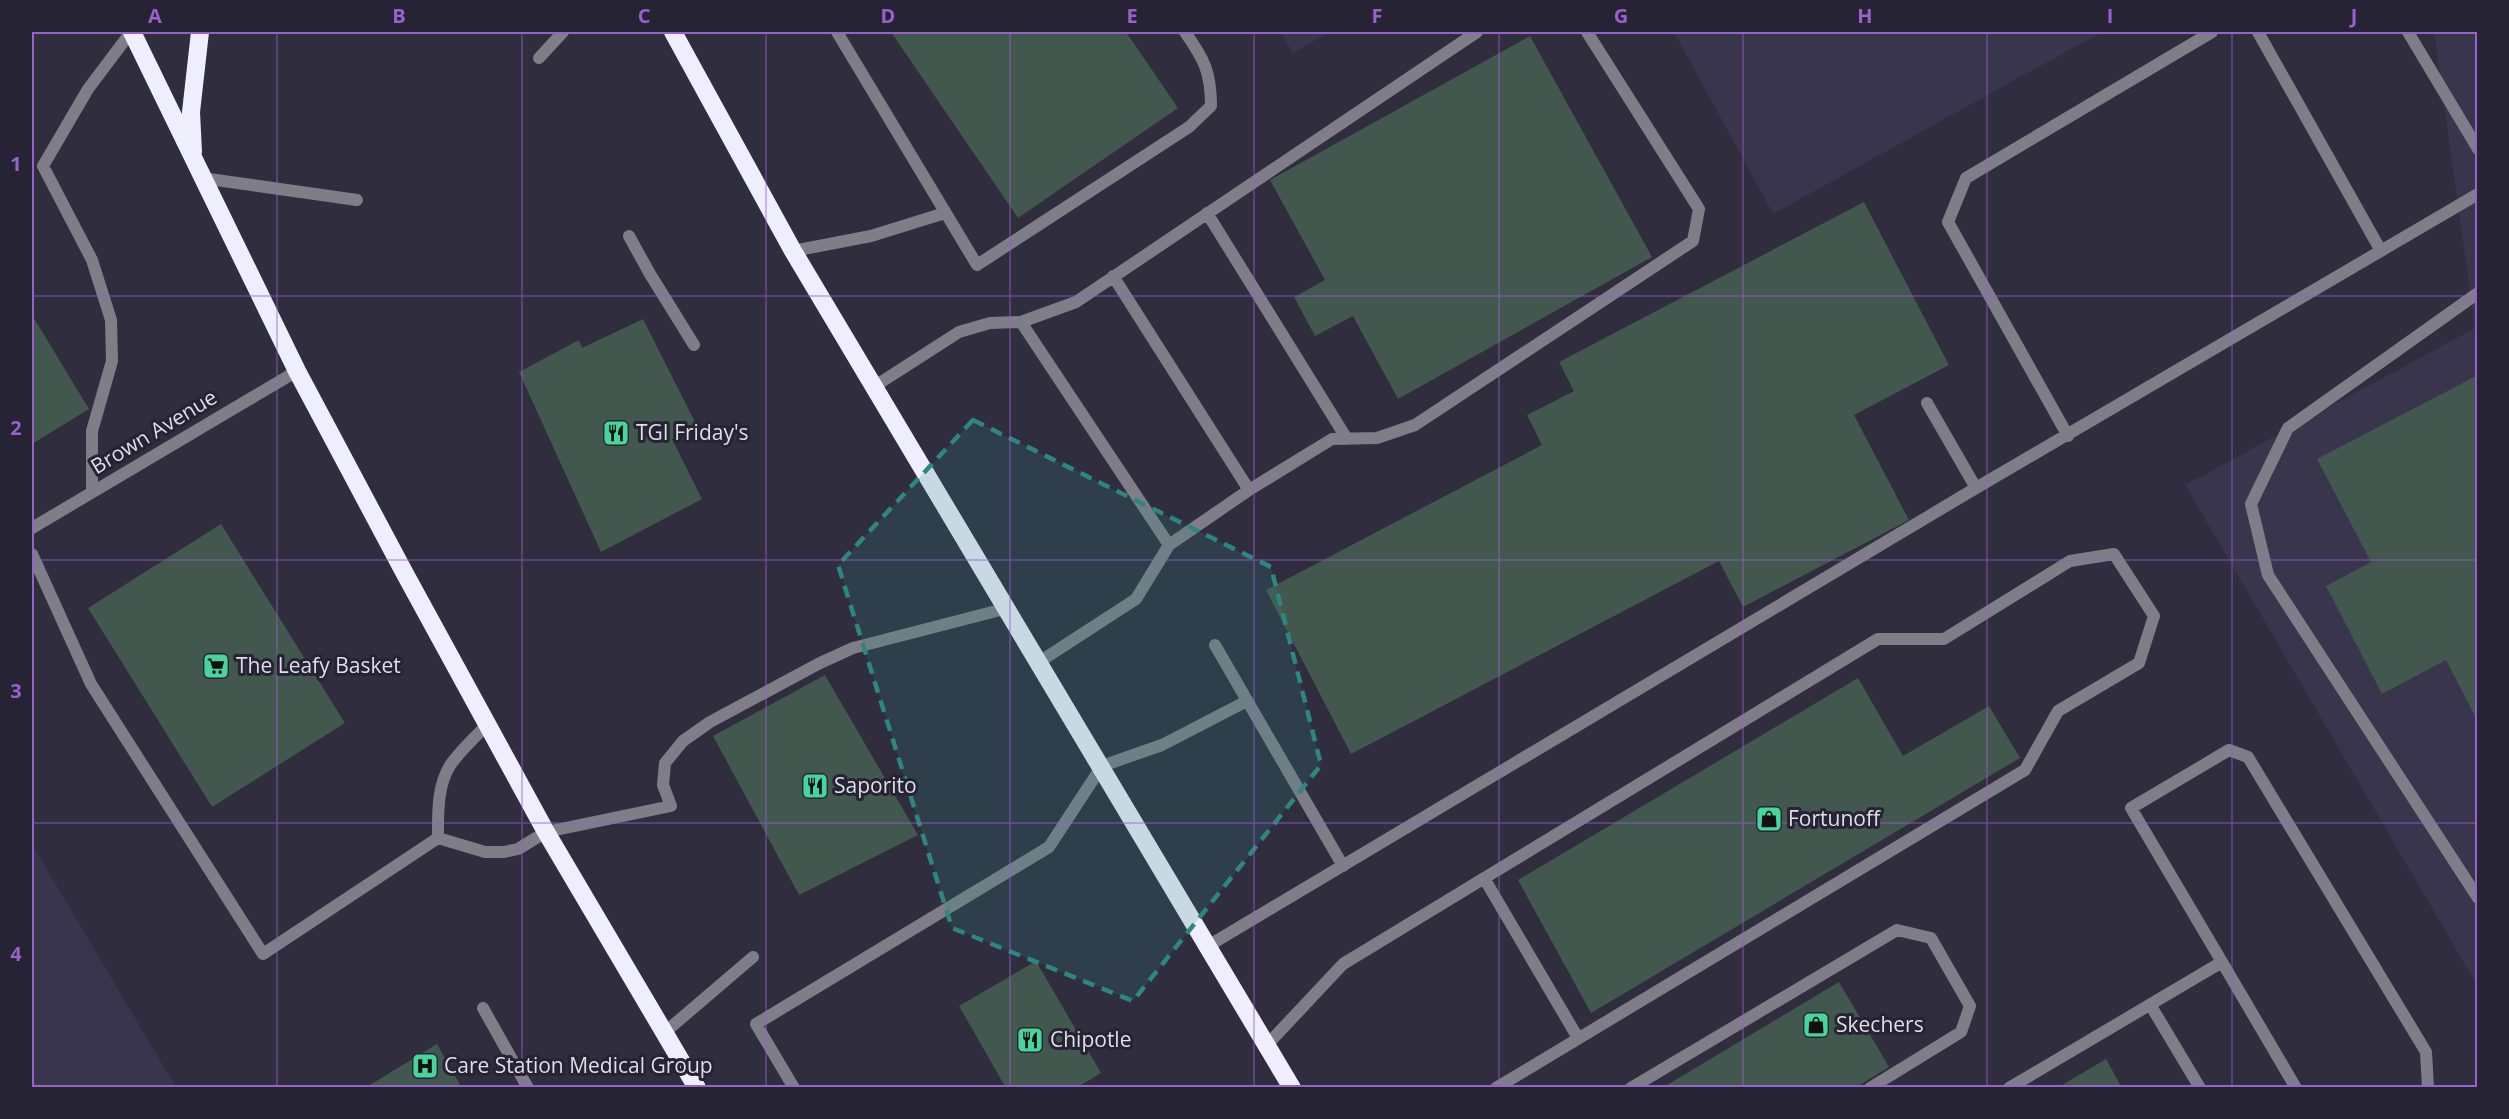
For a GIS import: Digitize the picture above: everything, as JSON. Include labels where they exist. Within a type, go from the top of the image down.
[{"type":"highway","points":[[132,32],[297,371],[546,832],[697,1088]]},
{"type":"highway","points":[[194,161],[191,112],[200,32]]},
{"type":"highway","points":[[673,32],[793,251],[1008,608],[1292,1088]]},
{"type":"street","points":[[93,492],[92,431],[112,361],[111,320],[92,260],[43,166],[88,88],[132,32]]},
{"type":"street","points":[[539,58],[564,32]]},
{"type":"street","points":[[837,32],[976,265],[1189,127],[1211,106],[1211,83],[1202,57],[1185,32]]},
{"type":"street","points":[[875,386],[959,332],[990,323],[1021,322],[1076,302],[1477,32]]},
{"type":"street","points":[[1039,662],[1136,599],[1168,545],[1249,490],[1332,439],[1377,438],[1415,425],[1693,242],[1699,209],[1587,32]]},
{"type":"street","points":[[2068,436],[1948,222],[1966,178],[2212,32]]},
{"type":"street","points":[[2258,32],[2381,251]]},
{"type":"street","points":[[2408,32],[2478,149]]},
{"type":"street","points":[[202,178],[357,200]]},
{"type":"street","points":[[1208,946],[2273,312],[2478,194]]},
{"type":"street","points":[[793,251],[871,236],[945,213]]},
{"type":"street","points":[[1207,213],[1347,438]]},
{"type":"street","points":[[629,236],[694,345]]},
{"type":"street","points":[[1113,276],[1249,490]]},
{"type":"street","points":[[2478,293],[2288,428],[2251,504],[2268,575],[2478,898]]},
{"type":"street","points":[[1021,322],[1168,545]]},
{"type":"street","name":"Brown Avenue","points":[[32,528],[297,371]]},
{"type":"street","points":[[1928,403],[1976,488]]},
{"type":"street","points":[[32,554],[92,684],[263,954],[438,838]]},
{"type":"street","points":[[1267,1045],[1343,964],[1878,639],[1944,639],[2070,561],[2114,554],[2154,616],[2139,663],[2058,711],[2025,770],[1496,1088]]},
{"type":"street","points":[[438,838],[485,852],[504,852],[518,849],[546,832],[671,806],[663,785],[665,763],[683,741],[710,722],[820,663],[853,648],[1008,608]]},
{"type":"street","points":[[1215,645],[1343,866]]},
{"type":"street","points":[[794,1088],[756,1024],[1049,847],[1101,766],[1162,745],[1246,701]]},
{"type":"street","points":[[438,838],[438,804],[451,764],[487,724]]},
{"type":"street","points":[[2296,1088],[2131,808],[2229,750],[2248,757],[2426,1052],[2428,1088]]},
{"type":"street","points":[[1484,878],[1578,1038]]},
{"type":"street","points":[[1631,1088],[1897,930],[1931,938],[1970,1006],[1961,1032],[1870,1088]]},
{"type":"street","points":[[664,1033],[753,957]]},
{"type":"street","points":[[2009,1088],[2222,962]]},
{"type":"street","points":[[2151,1006],[2200,1088]]},
{"type":"street","points":[[483,1008],[528,1088]]},
{"type":"highlighted area","points":[[973,420],[1271,567],[1321,765],[1133,1001],[952,928],[838,565]]},
{"type":"shaded area","points":[[1281,32],[1329,32],[1293,54]]},
{"type":"shaded area","points":[[1674,32],[2102,32],[1773,214]]},
{"type":"shaded area","points":[[2434,32],[2477,32],[2477,985],[2185,485],[2475,328]]},
{"type":"shaded area","points":[[32,844],[176,1087],[32,1087]]},
{"type":"building","points":[[891,32],[1126,32],[1178,108],[1018,218]]},
{"type":"building","points":[[1530,36],[1652,257],[1398,399],[1353,316],[1315,336],[1294,297],[1325,280],[1270,180]]},
{"type":"building","points":[[1864,202],[1949,365],[1854,415],[1909,520],[1743,607],[1719,561],[1351,754],[1266,590],[1542,445],[1527,415],[1574,391],[1559,362]]},
{"type":"building","points":[[32,315],[89,409],[32,444]]},
{"type":"building","name":"TGI Friday's","points":[[643,319],[698,428],[672,439],[702,499],[601,552],[519,372],[579,340],[582,348]]},
{"type":"building","points":[[2478,375],[2478,722],[2446,660],[2382,694],[2326,586],[2371,562],[2317,459]]},
{"type":"building","name":"The Leafy Basket","points":[[221,524],[345,723],[212,807],[88,608]]},
{"type":"building","name":"Saporito","points":[[825,675],[918,835],[799,895],[713,736]]},
{"type":"building","name":"Fortunoff","points":[[1858,678],[1903,756],[1989,706],[2020,758],[1591,1013],[1518,880]]},
{"type":"building","name":"Chipotle","points":[[1036,961],[1101,1073],[1076,1088],[1006,1088],[959,1006]]},
{"type":"building","name":"Skechers","points":[[1839,982],[1889,1067],[1855,1088],[1662,1088]]},
{"type":"building","name":"Care Station Medical Group","points":[[437,1044],[462,1088],[365,1088]]},
{"type":"building","points":[[2106,1059],[2122,1088],[2057,1088]]},
{"type":"place","name":"TGI Friday's","points":[[616,433]]},
{"type":"place","name":"The Leafy Basket","points":[[216,666]]},
{"type":"place","name":"Saporito","points":[[815,786]]},
{"type":"place","name":"Fortunoff","points":[[1769,819]]},
{"type":"place","name":"Skechers","points":[[1816,1025]]},
{"type":"place","name":"Chipotle","points":[[1030,1040]]},
{"type":"place","name":"Care Station Medical Group","points":[[425,1066]]}]
